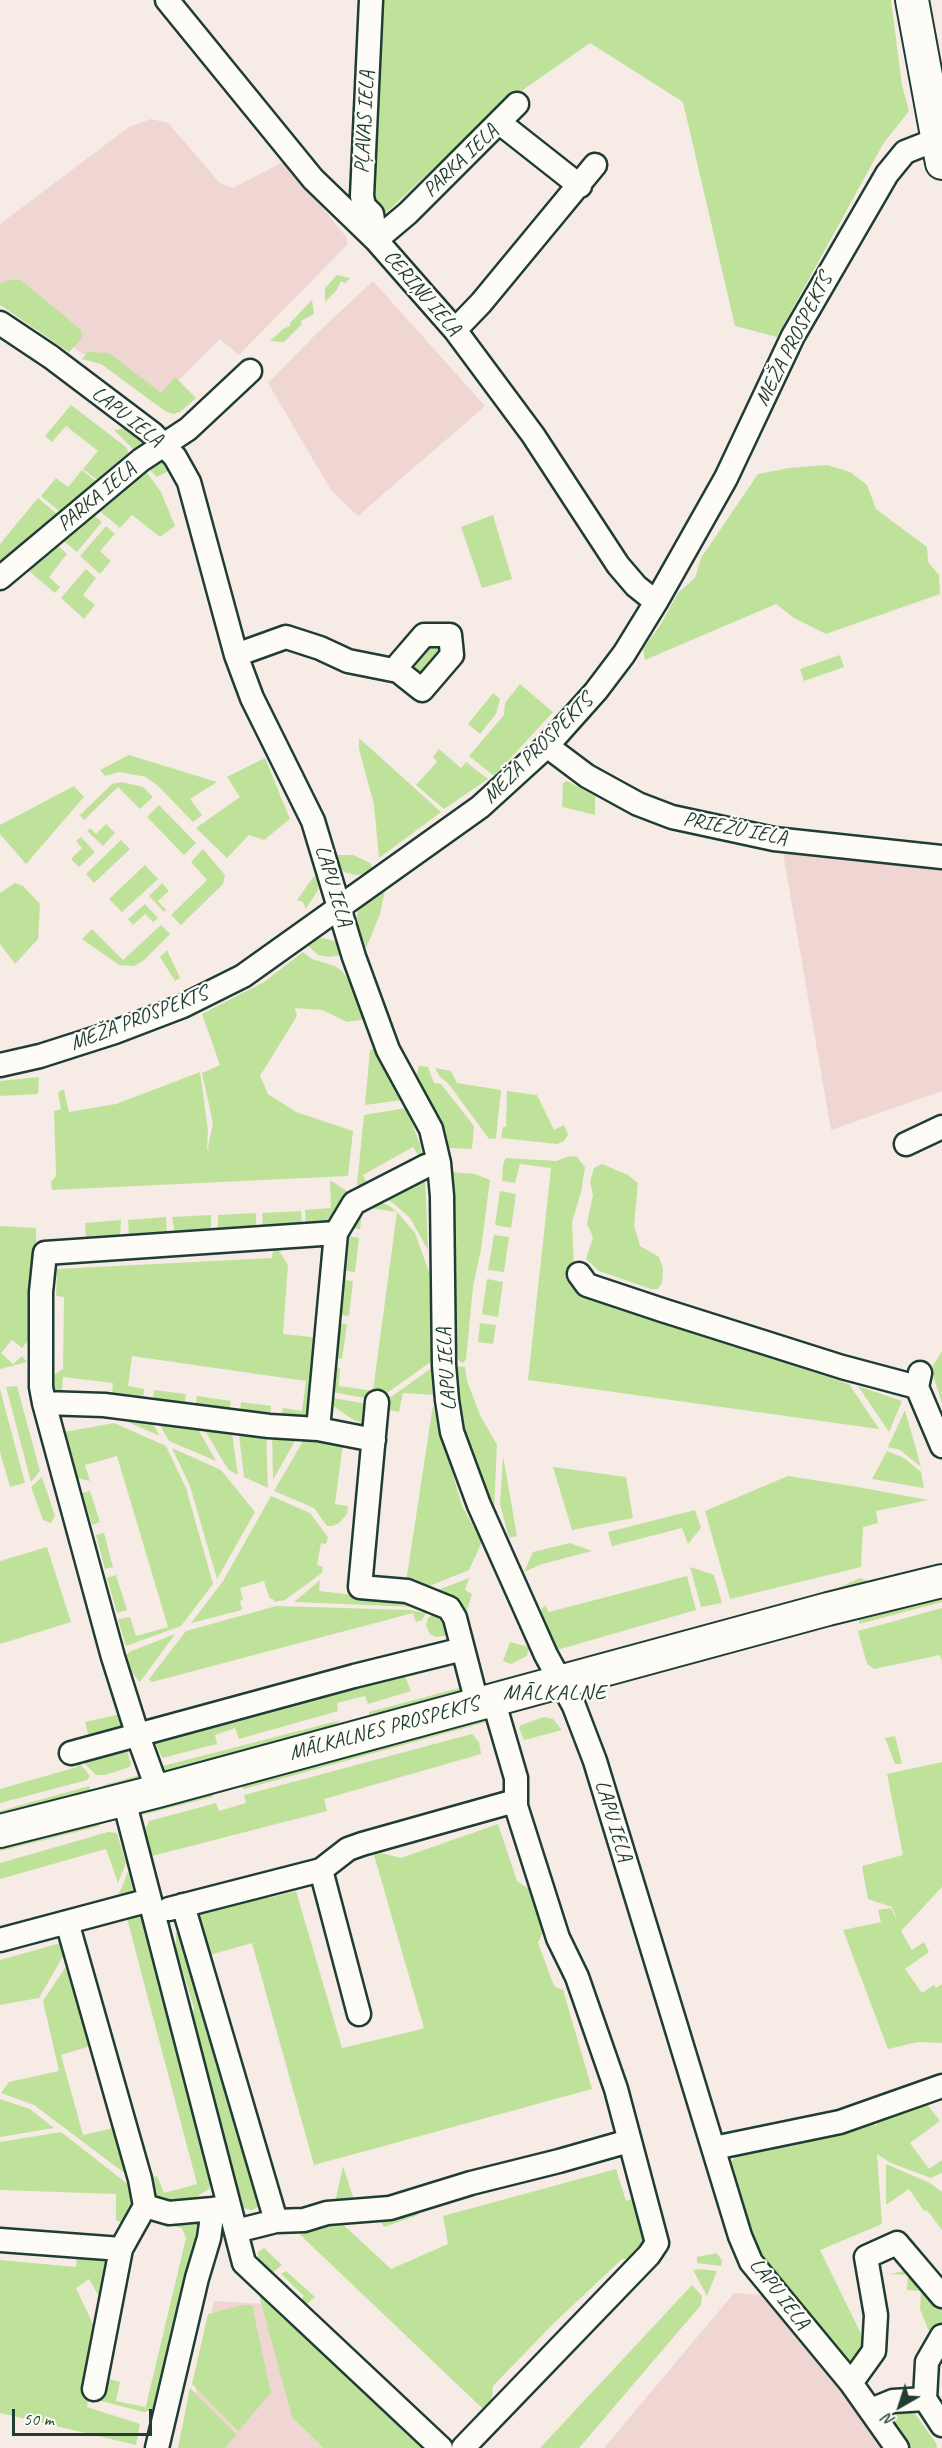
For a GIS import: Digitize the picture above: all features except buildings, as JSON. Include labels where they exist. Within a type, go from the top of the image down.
[{"type":"main road","points":[[912,0],[940,151]]},
{"type":"main road","name":"MĀLKALNES PROSPEKTS","points":[[0,1831],[158,1791],[485,1701],[942,1581]]},
{"type":"street","name":"CERIŅU IELA","points":[[168,0],[313,179],[376,240],[455,330],[533,435],[618,565],[636,586],[656,602]]},
{"type":"street","name":"PĻAVAS IELA","points":[[371,0],[362,196],[364,206],[372,214],[376,240]]},
{"type":"street","name":"PARKA IELA","points":[[376,240],[500,123],[517,104]]},
{"type":"street","points":[[500,123],[580,186]]},
{"type":"street","name":"MEŽA PROSPEKTS","points":[[0,1065],[51,1053],[183,1006],[247,973],[480,807],[547,746],[596,691],[624,654],[656,602],[726,478],[798,326],[887,174],[905,152],[940,151]]},
{"type":"street","points":[[455,330],[481,303],[580,186],[595,165]]},
{"type":"street","name":"LAPU IELA","points":[[0,323],[51,357],[153,434],[175,457],[189,482],[236,655],[252,698],[313,822],[354,957],[382,1036],[431,1129],[439,1163],[442,1196],[444,1365],[452,1432],[479,1505],[546,1655],[574,1706],[595,1761],[740,2236],[751,2262],[851,2383],[897,2448]]},
{"type":"street","name":"PARKA IELA","points":[[0,578],[132,467],[188,429],[250,371]]},
{"type":"street","points":[[236,655],[286,637],[320,648],[348,661],[398,672]]},
{"type":"street","name":"PRIEŽU IELA","points":[[547,746],[587,776],[638,804],[672,816],[774,839],[942,858]]},
{"type":"street","points":[[906,1144],[942,1127]]},
{"type":"street","points":[[318,1429],[336,1233],[354,1203],[426,1166],[439,1163]]},
{"type":"street","points":[[158,1791],[138,1736],[68,1495],[40,1387],[41,1292],[45,1253],[336,1233]]},
{"type":"street","points":[[579,1274],[587,1285],[842,1367],[918,1380],[942,1446]]},
{"type":"street","points":[[377,1402],[360,1587],[407,1591],[449,1608],[455,1618],[463,1649],[516,1778],[515,1801],[558,1938],[577,1977],[616,2089],[657,2243],[654,2250],[462,2448]]},
{"type":"street","points":[[44,1403],[104,1405],[269,1426],[318,1429],[374,1440]]},
{"type":"street","points":[[71,1752],[463,1649]]},
{"type":"street","points":[[124,1800],[221,2207],[236,2231],[244,2263],[441,2448]]},
{"type":"street","points":[[0,1940],[67,1922],[151,1906],[183,1905],[321,1870],[348,1849],[362,1844],[515,1801]]},
{"type":"street","points":[[321,1870],[359,2014]]},
{"type":"street","points":[[183,1905],[276,2222]]},
{"type":"street","points":[[67,1922],[146,2206],[121,2249],[94,2389]]},
{"type":"street","points":[[714,2148],[840,2122],[942,2086]]},
{"type":"street","points":[[236,2231],[276,2222],[304,2220],[327,2213],[390,2208],[629,2141]]},
{"type":"street","points":[[146,2206],[169,2213],[221,2207]]},
{"type":"street","points":[[157,2448],[196,2278],[221,2207]]},
{"type":"street","points":[[0,2240],[121,2249]]},
{"type":"street","points":[[851,2383],[874,2351],[876,2315],[866,2257],[897,2243],[942,2296]]},
{"type":"street","points":[[942,2336],[927,2362],[925,2399],[942,2425]]},
{"type":"street","points":[[871,2410],[893,2401],[925,2399]]},
{"type":"shaded area","points":[[151,119],[168,123],[220,183],[233,188],[285,161],[347,238],[347,245],[239,355],[220,339],[174,385],[177,407],[98,357],[86,356],[0,296],[0,224],[129,127]]},
{"type":"shaded area","points":[[373,281],[485,406],[358,516],[331,490],[268,383]]},
{"type":"shaded area","points":[[782,847],[942,868],[942,1091],[831,1130]]},
{"type":"shaded area","points":[[734,2293],[763,2295],[840,2386],[883,2448],[604,2448]]},
{"type":"shaded area","points":[[214,2301],[265,2304],[418,2448],[184,2448]]},
{"type":"green space","points":[[379,0],[891,0],[902,85],[909,111],[883,144],[777,337],[735,326],[683,102],[590,43],[497,108],[387,212],[375,207]]},
{"type":"green space","points":[[337,275],[350,278],[345,283],[341,281],[336,291],[325,302],[325,288]]},
{"type":"green space","points":[[8,280],[21,280],[81,330],[82,338],[69,352],[0,305],[0,284]]},
{"type":"green space","points":[[312,300],[314,314],[301,321],[302,324],[284,342],[270,341],[290,326],[290,323]]},
{"type":"green space","points":[[88,352],[109,353],[161,393],[175,377],[196,398],[180,412],[173,414],[165,411],[101,364],[82,359]]},
{"type":"green space","points":[[71,405],[126,447],[130,456],[103,479],[96,479],[83,469],[98,451],[66,426],[52,442],[45,436]]},
{"type":"green space","points":[[139,426],[146,438],[146,443],[137,453],[114,430]]},
{"type":"green space","points":[[158,458],[166,459],[178,466],[157,477],[150,470],[148,462]]},
{"type":"green space","points":[[827,465],[850,472],[867,485],[876,509],[927,547],[928,562],[939,575],[940,594],[826,634],[794,618],[776,604],[645,660],[643,649],[661,624],[678,593],[695,578],[701,558],[758,474],[789,468]]},
{"type":"green space","points":[[143,467],[161,492],[175,526],[160,537],[132,515],[120,528],[96,508]]},
{"type":"green space","points":[[82,470],[97,482],[65,516],[41,496],[56,478],[68,487]]},
{"type":"green space","points":[[38,498],[62,518],[0,566],[0,544]]},
{"type":"green space","points":[[91,513],[102,522],[77,552],[61,539]]},
{"type":"green space","points":[[493,515],[512,579],[482,588],[461,527]]},
{"type":"green space","points":[[106,526],[115,534],[100,551],[111,561],[100,574],[80,556]]},
{"type":"green space","points":[[55,543],[67,554],[49,577],[60,587],[55,593],[23,566]]},
{"type":"green space","points":[[86,569],[96,578],[83,595],[95,605],[84,619],[61,598]]},
{"type":"green space","points":[[437,644],[443,653],[423,673],[419,672],[415,668],[416,662],[429,645]]},
{"type":"green space","points":[[840,655],[844,667],[804,681],[800,669]]},
{"type":"green space","points":[[520,684],[553,712],[494,776],[469,756],[504,715],[505,703]]},
{"type":"green space","points":[[493,693],[500,699],[496,714],[480,734],[468,724]]},
{"type":"green space","points":[[359,738],[441,812],[379,858],[374,805],[359,749]]},
{"type":"green space","points":[[439,749],[461,768],[466,762],[488,779],[444,809],[416,785],[437,762],[433,757]]},
{"type":"green space","points":[[129,755],[217,782],[190,799],[202,815],[193,822],[146,777],[120,772],[105,776],[100,770]]},
{"type":"green space","points":[[265,758],[290,819],[264,840],[249,835],[227,858],[196,828],[240,797],[227,777]]},
{"type":"green space","points":[[567,781],[595,796],[595,815],[562,807],[563,783]]},
{"type":"green space","points":[[122,782],[143,787],[153,797],[140,809],[118,787],[84,820],[80,815],[112,784]]},
{"type":"green space","points":[[74,786],[84,797],[26,864],[0,834],[0,825]]},
{"type":"green space","points":[[159,805],[196,843],[184,855],[147,817]]},
{"type":"green space","points":[[106,824],[115,833],[103,846],[87,831],[90,828],[96,834]]},
{"type":"green space","points":[[81,837],[95,852],[79,867],[71,859],[82,848],[76,841]]},
{"type":"green space","points":[[121,840],[130,849],[94,883],[86,874]]},
{"type":"green space","points":[[203,849],[225,875],[223,884],[181,925],[171,915],[207,880],[191,862]]},
{"type":"green space","points":[[335,855],[353,855],[370,863],[374,870],[355,875],[344,872],[331,858]]},
{"type":"green space","points":[[145,865],[158,879],[122,912],[109,899]]},
{"type":"green space","points":[[314,876],[319,882],[318,890],[306,909],[303,902],[297,900]]},
{"type":"green space","points":[[15,883],[23,886],[40,904],[38,939],[15,964],[0,944],[0,893]]},
{"type":"green space","points":[[162,883],[169,891],[158,901],[166,910],[164,912],[149,896]]},
{"type":"green space","points":[[384,889],[380,914],[367,946],[363,949],[355,927],[358,911]]},
{"type":"green space","points":[[145,904],[158,918],[153,922],[145,914],[133,925],[128,919]]},
{"type":"green space","points":[[161,925],[170,934],[144,960],[134,966],[119,965],[82,939],[92,929],[123,960]]},
{"type":"green space","points":[[323,938],[334,941],[345,954],[330,957],[318,955],[304,942]]},
{"type":"green space","points":[[167,950],[180,978],[175,981],[160,957]]},
{"type":"green space","points":[[303,952],[312,959],[335,966],[342,971],[366,1019],[347,1022],[322,1010],[295,1008],[297,1016],[260,1076],[268,1094],[296,1112],[353,1131],[348,1176],[52,1190],[51,1182],[56,1176],[54,1111],[61,1109],[58,1093],[61,1090],[64,1090],[69,1112],[116,1104],[200,1072],[208,1130],[207,1148],[209,1155],[208,1147],[213,1123],[202,1073],[220,1065],[202,1014],[264,982]]},
{"type":"green space","points":[[377,1047],[402,1100],[365,1105],[370,1050]]},
{"type":"green space","points":[[419,1066],[428,1067],[434,1083],[441,1084],[474,1126],[472,1149],[448,1148],[439,1122],[416,1077]]},
{"type":"green space","points":[[435,1068],[451,1071],[457,1083],[501,1090],[496,1138],[489,1139]]},
{"type":"green space","points":[[39,1077],[38,1094],[0,1096],[0,1081]]},
{"type":"green space","points":[[507,1091],[537,1095],[554,1130],[564,1125],[568,1135],[564,1141],[557,1144],[501,1138],[503,1127],[506,1127]]},
{"type":"green space","points":[[406,1108],[420,1144],[423,1162],[413,1147],[363,1175],[368,1185],[363,1187],[357,1185],[364,1115]]},
{"type":"green space","points":[[570,1156],[577,1157],[585,1167],[581,1192],[572,1222],[575,1292],[849,1384],[879,1429],[528,1380],[551,1168],[520,1164],[515,1183],[502,1181],[503,1164],[506,1158],[556,1161]]},
{"type":"green space","points":[[602,1164],[628,1175],[638,1183],[634,1225],[640,1246],[659,1257],[663,1269],[662,1283],[658,1289],[651,1289],[599,1271],[586,1259],[593,1237],[587,1224],[593,1195],[590,1182],[594,1168]]},
{"type":"green space","points":[[450,1172],[475,1174],[490,1180],[481,1249],[473,1287],[466,1360],[462,1363],[457,1359],[453,1330]]},
{"type":"green space","points":[[425,1175],[428,1250],[410,1218],[393,1203],[378,1195]]},
{"type":"green space","points":[[330,1180],[353,1195],[332,1222],[306,1227],[305,1210],[331,1208]]},
{"type":"green space","points":[[500,1191],[516,1194],[511,1228],[495,1225]]},
{"type":"green space","points":[[373,1199],[390,1206],[396,1212],[363,1207],[360,1229],[345,1228],[347,1217],[356,1206]]},
{"type":"green space","points":[[301,1211],[302,1227],[263,1230],[262,1213]]},
{"type":"green space","points":[[397,1212],[415,1233],[429,1272],[432,1361],[377,1400],[337,1393],[327,1386],[328,1365],[340,1368],[339,1386],[373,1391]]},
{"type":"green space","points":[[256,1213],[256,1230],[218,1231],[218,1215]]},
{"type":"green space","points":[[211,1215],[211,1232],[175,1235],[172,1217]]},
{"type":"green space","points":[[166,1217],[167,1234],[129,1237],[128,1220]]},
{"type":"green space","points":[[121,1220],[120,1237],[86,1238],[85,1223]]},
{"type":"green space","points":[[0,1226],[36,1228],[37,1330],[22,1348],[12,1340],[1,1353],[13,1364],[22,1356],[27,1362],[0,1369]]},
{"type":"green space","points":[[344,1235],[359,1238],[355,1272],[340,1270]]},
{"type":"green space","points":[[494,1235],[509,1237],[504,1272],[488,1270]]},
{"type":"green space","points":[[274,1243],[288,1265],[283,1334],[321,1338],[310,1416],[306,1422],[280,1421],[283,1408],[302,1411],[306,1381],[132,1356],[128,1386],[144,1389],[143,1401],[112,1398],[113,1383],[63,1377],[62,1392],[51,1389],[49,1378],[63,1369],[64,1297],[56,1296],[57,1269],[272,1258]]},
{"type":"green space","points":[[337,1279],[353,1281],[349,1316],[333,1314]]},
{"type":"green space","points":[[487,1279],[503,1282],[498,1317],[482,1314]]},
{"type":"green space","points":[[333,1322],[347,1324],[342,1359],[328,1357]]},
{"type":"green space","points":[[480,1323],[496,1325],[493,1344],[478,1342]]},
{"type":"green space","points":[[942,1351],[942,1403],[931,1369]]},
{"type":"green space","points":[[456,1366],[465,1367],[467,1381],[480,1415],[497,1445],[494,1511],[464,1432]]},
{"type":"green space","points":[[433,1367],[434,1395],[403,1393],[399,1412],[380,1409],[381,1404]]},
{"type":"green space","points":[[17,1386],[40,1471],[31,1482],[6,1387]]},
{"type":"green space","points":[[858,1386],[902,1401],[889,1432]]},
{"type":"green space","points":[[0,1389],[25,1483],[10,1487],[0,1452]]},
{"type":"green space","points":[[154,1390],[186,1394],[184,1407],[153,1403]]},
{"type":"green space","points":[[197,1396],[231,1401],[229,1413],[195,1409]]},
{"type":"green space","points":[[327,1397],[368,1404],[366,1425],[352,1419],[332,1405]]},
{"type":"green space","points":[[241,1402],[271,1406],[270,1418],[240,1415]]},
{"type":"green space","points":[[433,1405],[462,1506],[482,1542],[469,1570],[427,1587],[406,1582]]},
{"type":"green space","points":[[905,1410],[921,1467],[900,1450],[888,1447]]},
{"type":"green space","points":[[146,1413],[160,1436],[116,1417]]},
{"type":"green space","points":[[155,1416],[193,1420],[216,1461],[169,1441]]},
{"type":"green space","points":[[200,1422],[231,1426],[238,1475],[229,1470]]},
{"type":"green space","points":[[114,1423],[166,1446],[186,1488],[213,1584],[181,1626],[126,1646],[118,1619],[130,1617],[136,1636],[168,1627],[117,1456],[85,1465],[90,1481],[77,1478],[64,1432]]},
{"type":"green space","points":[[238,1427],[266,1430],[268,1488],[244,1477]]},
{"type":"green space","points":[[272,1431],[299,1434],[273,1480]]},
{"type":"green space","points":[[306,1436],[343,1443],[335,1504],[348,1506],[347,1514],[339,1523],[332,1526],[327,1526],[314,1508],[274,1491]]},
{"type":"green space","points":[[172,1448],[221,1470],[255,1512],[217,1579],[190,1486]]},
{"type":"green space","points":[[887,1451],[904,1458],[921,1472],[924,1488],[872,1479]]},
{"type":"green space","points":[[503,1456],[517,1536],[509,1538],[500,1504]]},
{"type":"green space","points":[[553,1467],[626,1477],[633,1518],[572,1530]]},
{"type":"green space","points":[[788,1476],[928,1500],[876,1511],[878,1523],[863,1527],[861,1567],[730,1599],[705,1511]]},
{"type":"green space","points":[[42,1477],[55,1516],[51,1523],[43,1520],[31,1487]]},
{"type":"green space","points":[[90,1491],[100,1522],[92,1525],[82,1493]]},
{"type":"green space","points":[[271,1496],[310,1513],[328,1537],[326,1544],[321,1543],[317,1565],[323,1567],[322,1573],[285,1600],[274,1602],[270,1599],[264,1581],[240,1588],[243,1600],[240,1601],[242,1610],[191,1623],[223,1581]]},
{"type":"green space","points":[[695,1510],[701,1528],[688,1544],[682,1528],[612,1546],[608,1532]]},
{"type":"green space","points":[[104,1533],[113,1567],[105,1569],[96,1535]]},
{"type":"green space","points":[[570,1543],[592,1551],[542,1564],[524,1572],[533,1552]]},
{"type":"green space","points":[[47,1547],[71,1622],[0,1644],[0,1561]]},
{"type":"green space","points":[[690,1567],[714,1575],[722,1603],[701,1607]]},
{"type":"green space","points":[[116,1575],[127,1610],[117,1613],[107,1578]]},
{"type":"green space","points":[[687,1576],[696,1610],[557,1650],[541,1610],[545,1605],[549,1612]]},
{"type":"green space","points":[[469,1578],[465,1590],[472,1594],[464,1620],[435,1591]]},
{"type":"green space","points":[[860,1578],[868,1581],[871,1588],[831,1599],[831,1591]]},
{"type":"green space","points":[[320,1580],[319,1591],[415,1602],[415,1607],[294,1602]]},
{"type":"green space","points":[[942,1592],[942,1602],[859,1624],[859,1619],[864,1612]]},
{"type":"green space","points":[[276,1606],[410,1610],[426,1613],[422,1620],[416,1622],[413,1613],[152,1682],[149,1679],[186,1631]]},
{"type":"green space","points":[[942,1608],[942,1661],[940,1655],[874,1669],[867,1664],[858,1631]]},
{"type":"green space","points":[[433,1614],[437,1615],[449,1635],[436,1637],[430,1634],[426,1625],[428,1618]]},
{"type":"green space","points":[[175,1634],[140,1682],[128,1669],[125,1657],[129,1652]]},
{"type":"green space","points":[[510,1642],[529,1647],[527,1656],[511,1664],[503,1661]]},
{"type":"green space","points":[[403,1672],[411,1691],[368,1704],[365,1696],[337,1703],[338,1711],[239,1739],[235,1728],[215,1735],[217,1744],[162,1758],[153,1738]]},
{"type":"green space","points":[[463,1687],[459,1697],[369,1715],[369,1712]]},
{"type":"green space","points":[[120,1714],[124,1734],[91,1745],[85,1722]]},
{"type":"green space","points":[[485,1716],[490,1721],[244,1789],[240,1786],[271,1767]]},
{"type":"green space","points":[[544,1717],[553,1719],[562,1730],[524,1740],[519,1728],[521,1725]]},
{"type":"green space","points":[[341,1720],[322,1732],[164,1779],[159,1767]]},
{"type":"green space","points":[[472,1734],[479,1742],[481,1754],[324,1799],[327,1811],[152,1856],[145,1830],[149,1821],[216,1803],[219,1811],[246,1803],[244,1795]]},
{"type":"green space","points":[[895,1736],[902,1764],[895,1764],[885,1738]]},
{"type":"green space","points":[[126,1748],[131,1763],[130,1767],[105,1775],[96,1775],[80,1759]]},
{"type":"green space","points":[[77,1760],[90,1776],[87,1780],[0,1803],[0,1789],[77,1767],[75,1762]]},
{"type":"green space","points":[[942,1762],[942,1887],[901,1931],[912,1950],[924,1942],[929,1952],[905,1969],[922,1993],[934,1985],[936,1988],[942,1984],[942,2043],[918,2042],[888,2049],[843,1930],[881,1922],[878,1910],[891,1908],[898,1923],[892,1907],[868,1899],[862,1866],[903,1855],[887,1774]]},
{"type":"green space","points":[[140,1775],[138,1784],[103,1794],[101,1788],[104,1785]]},
{"type":"green space","points":[[89,1786],[93,1797],[0,1821],[0,1811]]},
{"type":"green space","points":[[214,1793],[212,1797],[138,1816],[139,1810]]},
{"type":"green space","points":[[97,1816],[100,1826],[0,1851],[0,1842]]},
{"type":"green space","points":[[498,1824],[517,1881],[534,1892],[544,1929],[538,1943],[554,1986],[563,1990],[592,2089],[314,2165],[252,1943],[206,1956],[189,1906],[265,1886],[269,1898],[296,1891],[342,2048],[418,2030],[424,2028],[374,1855],[381,1853],[401,1858]]},
{"type":"green space","points":[[108,1832],[117,1833],[126,1863],[118,1883],[106,1849],[0,1879],[0,1863]]},
{"type":"green space","points":[[128,1871],[133,1891],[117,1898],[124,1882]]},
{"type":"green space","points":[[140,1910],[211,2180],[209,2189],[186,2203],[161,2202],[153,2196],[147,2179],[157,2176],[164,2193],[197,2184],[125,1911]]},
{"type":"green space","points":[[184,1926],[264,2204],[252,2210],[241,2208],[190,2020],[194,2008],[176,1949],[176,1933]]},
{"type":"green space","points":[[64,1942],[66,1951],[39,1998],[0,2005],[0,1960]]},
{"type":"green space","points":[[69,1962],[90,2046],[61,2055],[83,2135],[113,2128],[131,2178],[34,2105],[1,2093],[9,2082],[59,2071],[43,2001]]},
{"type":"green space","points":[[0,2099],[30,2109],[54,2128],[0,2137]]},
{"type":"green space","points":[[926,2103],[940,2121],[910,2143],[929,2169],[942,2160],[942,2173],[931,2178],[891,2163],[877,2154],[882,2224],[820,2250],[868,2348],[851,2376],[758,2256],[730,2164],[738,2152],[874,2118],[875,2127],[881,2118]]},
{"type":"green space","points":[[61,2132],[134,2189],[134,2204],[125,2225],[116,2220],[116,2194],[0,2190],[0,2142]]},
{"type":"green space","points":[[886,2164],[930,2183],[942,2192],[942,2230],[927,2210],[924,2211],[909,2189],[886,2205]]},
{"type":"green space","points":[[343,2166],[355,2203],[334,2207]]},
{"type":"green space","points":[[616,2169],[626,2201],[636,2198],[649,2234],[636,2260],[622,2259],[553,2324],[493,2386],[492,2400],[483,2409],[293,2228],[336,2218],[391,2269],[448,2244],[443,2216]]},
{"type":"green space","points":[[416,2208],[418,2215],[384,2227],[379,2219]]},
{"type":"green space","points":[[199,2219],[201,2225],[160,2402],[149,2411],[144,2412],[101,2401],[99,2396],[103,2377],[120,2382],[116,2401],[145,2407],[145,2410],[186,2238],[182,2228],[164,2224],[164,2221]]},
{"type":"green space","points":[[264,2248],[282,2265],[271,2274],[258,2262],[258,2252]]},
{"type":"green space","points":[[78,2251],[112,2255],[106,2290],[98,2295],[89,2279],[76,2288],[97,2333],[87,2407],[140,2424],[136,2445],[0,2413],[0,2260],[76,2267]]},
{"type":"green space","points":[[717,2253],[722,2261],[721,2266],[697,2263],[697,2257]]},
{"type":"green space","points":[[693,2270],[717,2271],[707,2296]]},
{"type":"green space","points":[[909,2270],[942,2310],[942,2324],[932,2339],[920,2309],[921,2291],[907,2290],[908,2275],[890,2274]]},
{"type":"green space","points":[[286,2271],[315,2297],[303,2307],[299,2302],[304,2296],[281,2274]]},
{"type":"green space","points":[[692,2285],[702,2296],[701,2305],[579,2448],[540,2448]]},
{"type":"green space","points":[[258,2291],[421,2448],[324,2448],[292,2417]]},
{"type":"green space","points":[[243,2305],[252,2305],[271,2393],[238,2431],[192,2384],[208,2314]]},
{"type":"green space","points":[[190,2388],[237,2435],[224,2448],[178,2448]]},
{"type":"green space","points":[[893,2408],[911,2408],[936,2443],[937,2448],[909,2448],[888,2419]]},
{"type":"district","name":"MĀLKALNE","points":[[555,1693]]}]
